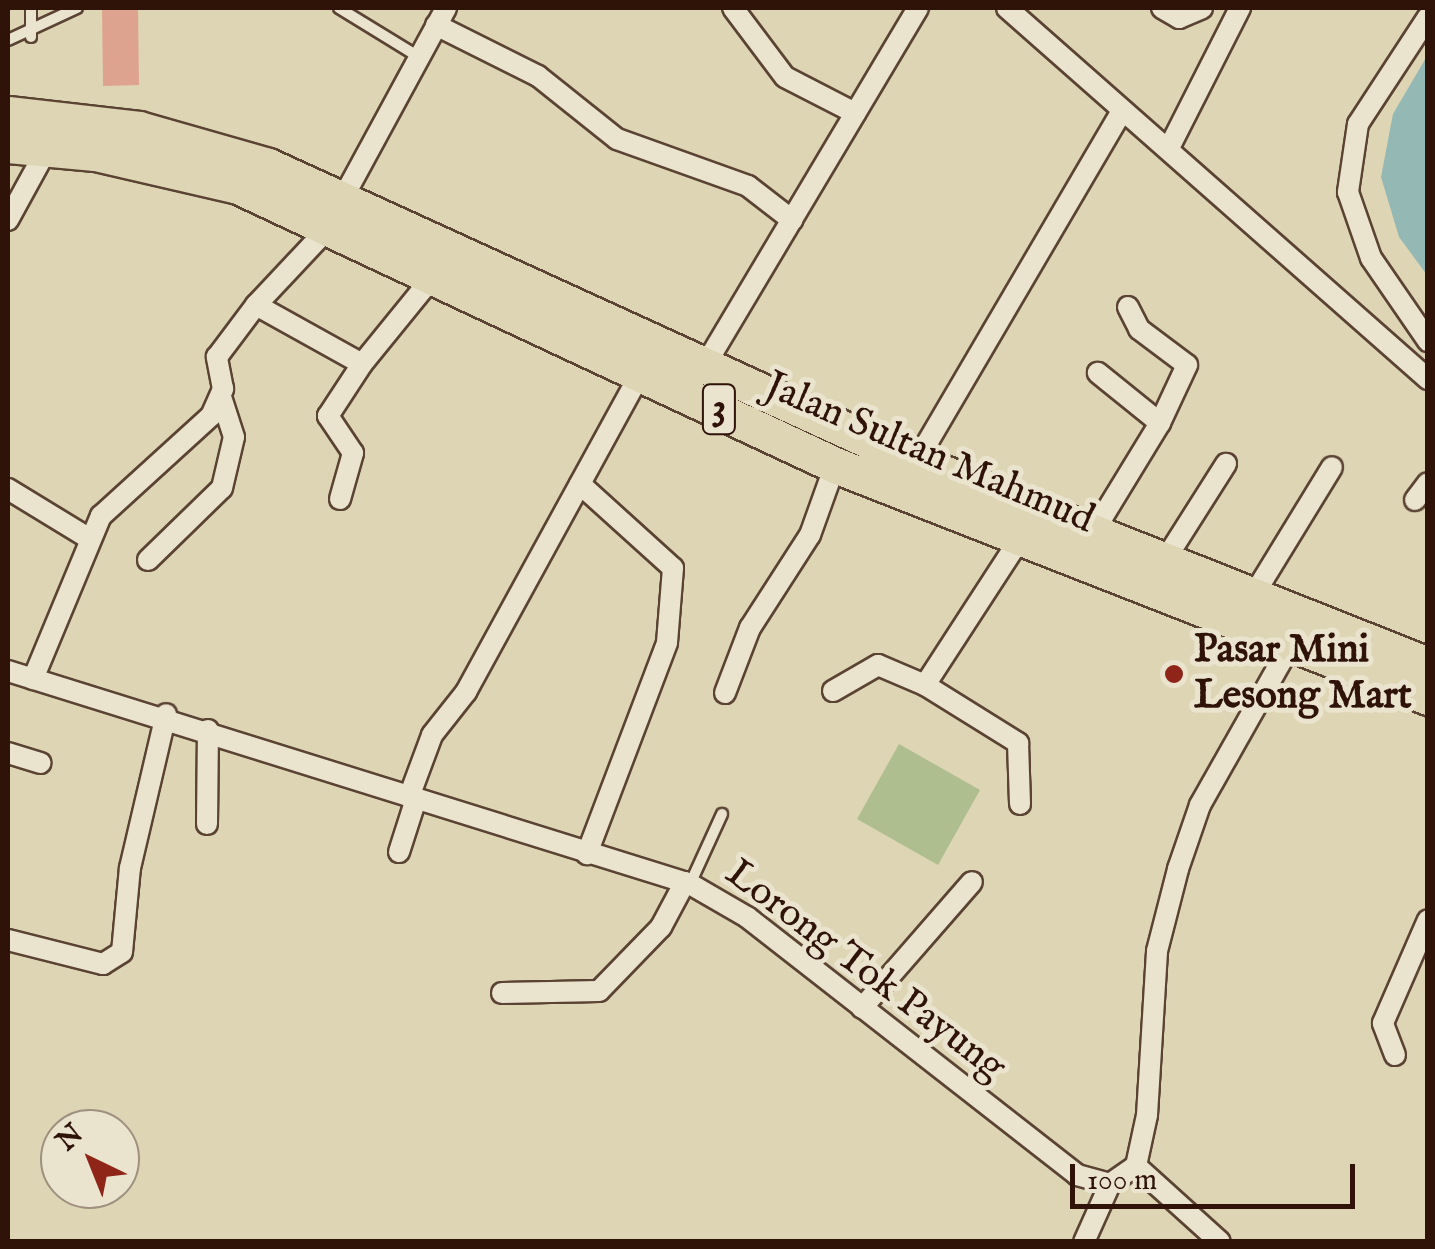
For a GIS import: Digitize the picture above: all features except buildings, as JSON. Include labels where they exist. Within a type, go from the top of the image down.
[{"type":"highway","name":"Jalan Sultan Mahmud","points":[[8,114],[139,129],[338,210],[916,462],[1428,665]]},
{"type":"highway","name":"Jalan Sultan Mahmud","points":[[8,146],[48,147],[203,177],[338,210],[436,273],[836,465],[1209,618],[1428,698]]},
{"type":"highway","points":[[1209,618],[1239,589]]},
{"type":"street","points":[[732,8],[785,78],[855,113]]},
{"type":"street","points":[[704,368],[918,8]]},
{"type":"street","points":[[1008,8],[1122,111],[1170,146],[1428,379]]},
{"type":"street","points":[[1162,8],[1179,18],[1202,8]]},
{"type":"street","points":[[1170,146],[1240,8]]},
{"type":"street","points":[[148,560],[222,488],[234,436],[222,399],[217,356],[338,210],[441,16],[538,76],[617,139],[748,186],[792,220]]},
{"type":"street","points":[[1428,17],[1358,124],[1348,192],[1371,258],[1428,341]]},
{"type":"street","points":[[916,462],[1122,111]]},
{"type":"street","points":[[8,220],[48,147]]},
{"type":"street","points":[[340,499],[353,453],[328,416],[362,364],[436,273]]},
{"type":"street","points":[[256,305],[362,364]]},
{"type":"street","points":[[1094,532],[1160,423],[1187,365],[1139,328],[1128,307]]},
{"type":"street","points":[[400,852],[432,735],[466,692],[642,371]]},
{"type":"street","points":[[1098,373],[1160,423]]},
{"type":"street","points":[[33,679],[90,539],[132,482],[222,399]]},
{"type":"street","points":[[1165,560],[1226,464]]},
{"type":"street","points":[[725,693],[750,628],[802,553],[836,465]]},
{"type":"street","points":[[1239,589],[1332,466]]},
{"type":"street","points":[[580,484],[674,568],[667,643],[588,854]]},
{"type":"street","points":[[8,489],[90,539]]},
{"type":"street","points":[[925,684],[1018,542]]},
{"type":"street","points":[[1084,1242],[1110,1184],[1136,1166],[1157,951],[1178,869],[1200,805],[1289,648]]},
{"type":"street","points":[[833,691],[878,665],[925,684],[1018,743],[1020,804]]},
{"type":"street","name":"Lorong Tok Payung","points":[[8,672],[166,714],[413,798],[687,883],[862,1008],[1077,1175],[1110,1184]]},
{"type":"street","points":[[8,940],[103,964],[122,952],[130,868],[166,714]]},
{"type":"street","points":[[208,730],[208,824]]},
{"type":"street","points":[[8,753],[41,763]]},
{"type":"street","points":[[862,1008],[972,882]]},
{"type":"street","points":[[502,992],[599,992],[660,927],[687,883]]},
{"type":"street","points":[[1395,1055],[1384,1023],[1428,920]]},
{"type":"street","points":[[1136,1166],[1220,1242]]},
{"type":"lane","points":[[31,8],[31,36]]},
{"type":"lane","points":[[8,40],[31,36],[78,8]]},
{"type":"lane","points":[[340,8],[420,57]]},
{"type":"lane","points":[[687,883],[722,814]]},
{"type":"green space","points":[[899,744],[980,790],[938,865],[857,819]]},
{"type":"water","points":[[1427,56],[1427,275],[1399,237],[1381,177],[1393,114]]},
{"type":"place","name":"Pasar Mini Lesong Mart","points":[[1174,674]]}]
